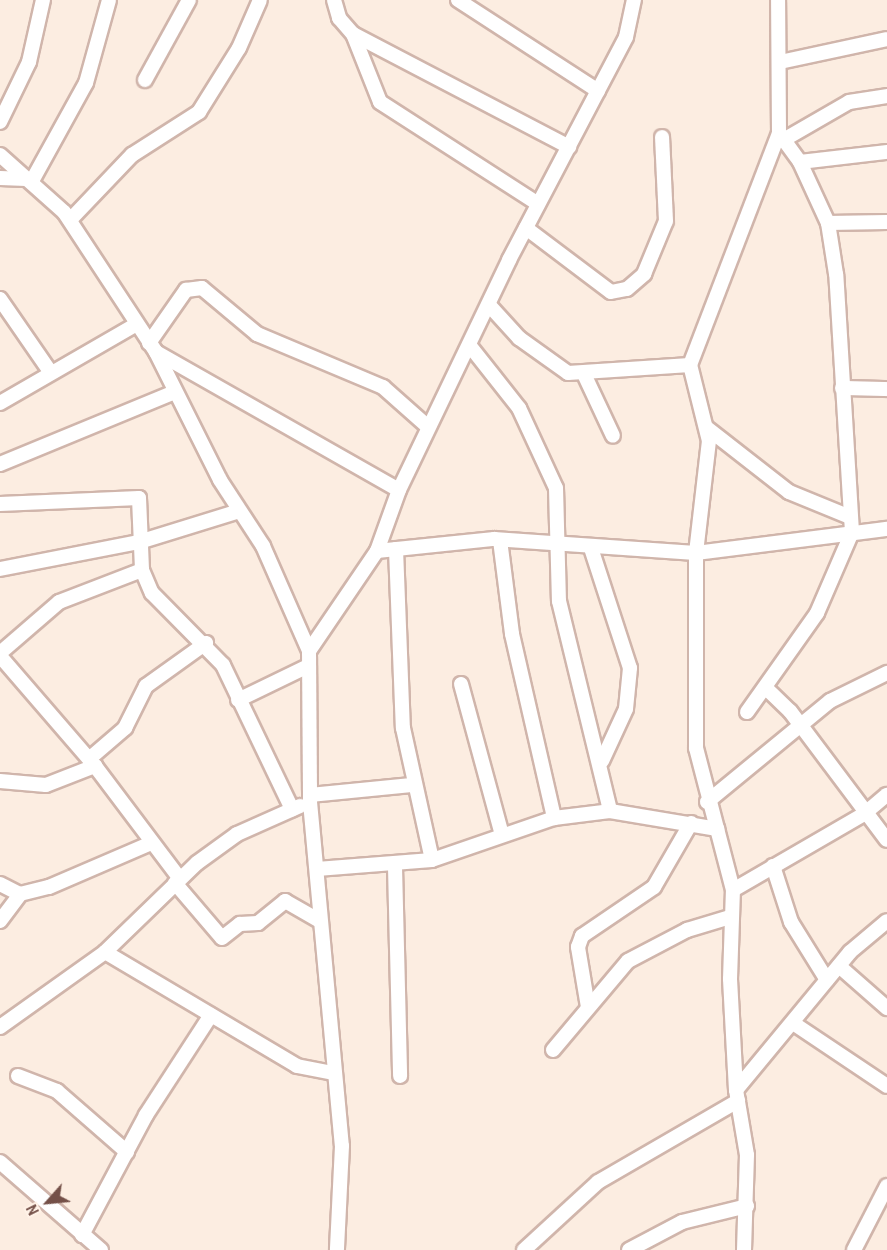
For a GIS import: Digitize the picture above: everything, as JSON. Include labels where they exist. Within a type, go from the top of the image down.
[{"type":"street","points":[[0,122],[29,62],[43,0]]},
{"type":"street","points":[[33,179],[86,83],[109,0]]},
{"type":"street","points":[[146,80],[189,0]]},
{"type":"street","points":[[70,220],[132,155],[199,112],[239,48],[260,0]]},
{"type":"street","points":[[334,0],[339,18],[353,34],[380,102],[538,204]]},
{"type":"street","points":[[458,0],[478,6],[598,91]]},
{"type":"street","points":[[309,651],[377,551],[399,490],[428,428],[538,204],[626,37],[634,0]]},
{"type":"street","points":[[744,1250],[747,1155],[737,1096],[730,917],[733,890],[717,829],[707,802],[696,748],[696,553],[707,428],[690,365],[782,136],[778,0]]},
{"type":"street","points":[[353,34],[569,147]]},
{"type":"street","points":[[780,62],[887,39]]},
{"type":"street","points":[[782,136],[849,102],[887,96]]},
{"type":"street","points":[[526,228],[611,292],[627,289],[644,274],[666,220],[662,136]]},
{"type":"street","points":[[747,712],[767,689],[833,583],[852,532],[842,388],[840,305],[828,223],[800,162],[782,136]]},
{"type":"street","points":[[800,162],[887,152]]},
{"type":"street","points":[[0,155],[33,179],[70,220],[153,348],[239,511],[263,546],[309,651],[310,798],[343,1176],[336,1250]]},
{"type":"street","points":[[0,178],[33,179]]},
{"type":"street","points":[[828,223],[887,222]]},
{"type":"street","points":[[153,348],[186,290],[202,288],[257,334],[383,387],[428,428]]},
{"type":"street","points":[[0,299],[49,370]]},
{"type":"street","points":[[489,305],[551,365],[584,374],[690,365]]},
{"type":"street","points":[[0,403],[49,370],[137,324]]},
{"type":"street","points":[[470,346],[533,432],[556,488],[562,546],[559,601],[602,761],[610,811]]},
{"type":"street","points":[[153,348],[399,490]]},
{"type":"street","points":[[584,374],[613,436]]},
{"type":"street","points":[[842,388],[887,389]]},
{"type":"street","points":[[0,464],[175,392]]},
{"type":"street","points":[[707,428],[789,492],[850,517]]},
{"type":"street","points":[[0,504],[139,498],[139,543],[142,570],[152,593],[206,644],[238,700],[292,809]]},
{"type":"street","points":[[0,569],[139,543],[239,511]]},
{"type":"street","points":[[377,551],[500,540],[591,548],[696,553],[852,532],[887,530]]},
{"type":"street","points":[[500,540],[512,634],[554,818]]},
{"type":"street","points":[[591,548],[630,668],[626,709],[602,761]]},
{"type":"street","points":[[396,549],[401,711],[412,785],[432,860]]},
{"type":"street","points":[[142,570],[59,602],[0,654],[92,762],[222,938],[240,924],[258,922],[285,901],[320,921]]},
{"type":"street","points":[[0,782],[46,785],[92,762],[125,729],[146,686],[206,644]]},
{"type":"street","points":[[238,700],[308,666]]},
{"type":"street","points":[[707,802],[830,701],[887,673]]},
{"type":"street","points":[[461,684],[502,834]]},
{"type":"street","points":[[767,689],[801,727],[864,814],[887,840]]},
{"type":"street","points":[[0,1027],[105,952],[178,881],[237,834],[292,809],[310,798],[412,785]]},
{"type":"street","points":[[733,890],[864,814],[887,795]]},
{"type":"street","points":[[318,869],[395,867],[432,860],[554,818],[610,811],[717,829]]},
{"type":"street","points":[[588,1007],[578,947],[582,936],[654,887],[692,823]]},
{"type":"street","points":[[0,884],[20,894],[49,888],[151,843]]},
{"type":"street","points":[[773,866],[791,922],[827,980]]},
{"type":"street","points":[[395,867],[400,1076]]},
{"type":"street","points":[[0,921],[20,894]]},
{"type":"street","points":[[553,1050],[588,1007],[639,953],[730,917]]},
{"type":"street","points":[[524,1250],[598,1182],[737,1096],[839,966],[886,923]]},
{"type":"street","points":[[105,952],[297,1066],[334,1072]]},
{"type":"street","points":[[839,966],[887,1008]]},
{"type":"street","points":[[82,1235],[127,1152],[211,1015]]},
{"type":"street","points":[[793,1023],[887,1086]]},
{"type":"street","points":[[18,1076],[57,1091],[127,1152]]},
{"type":"street","points":[[0,1162],[101,1250]]},
{"type":"street","points":[[854,1250],[887,1186]]},
{"type":"street","points":[[629,1250],[682,1222],[747,1206]]}]
